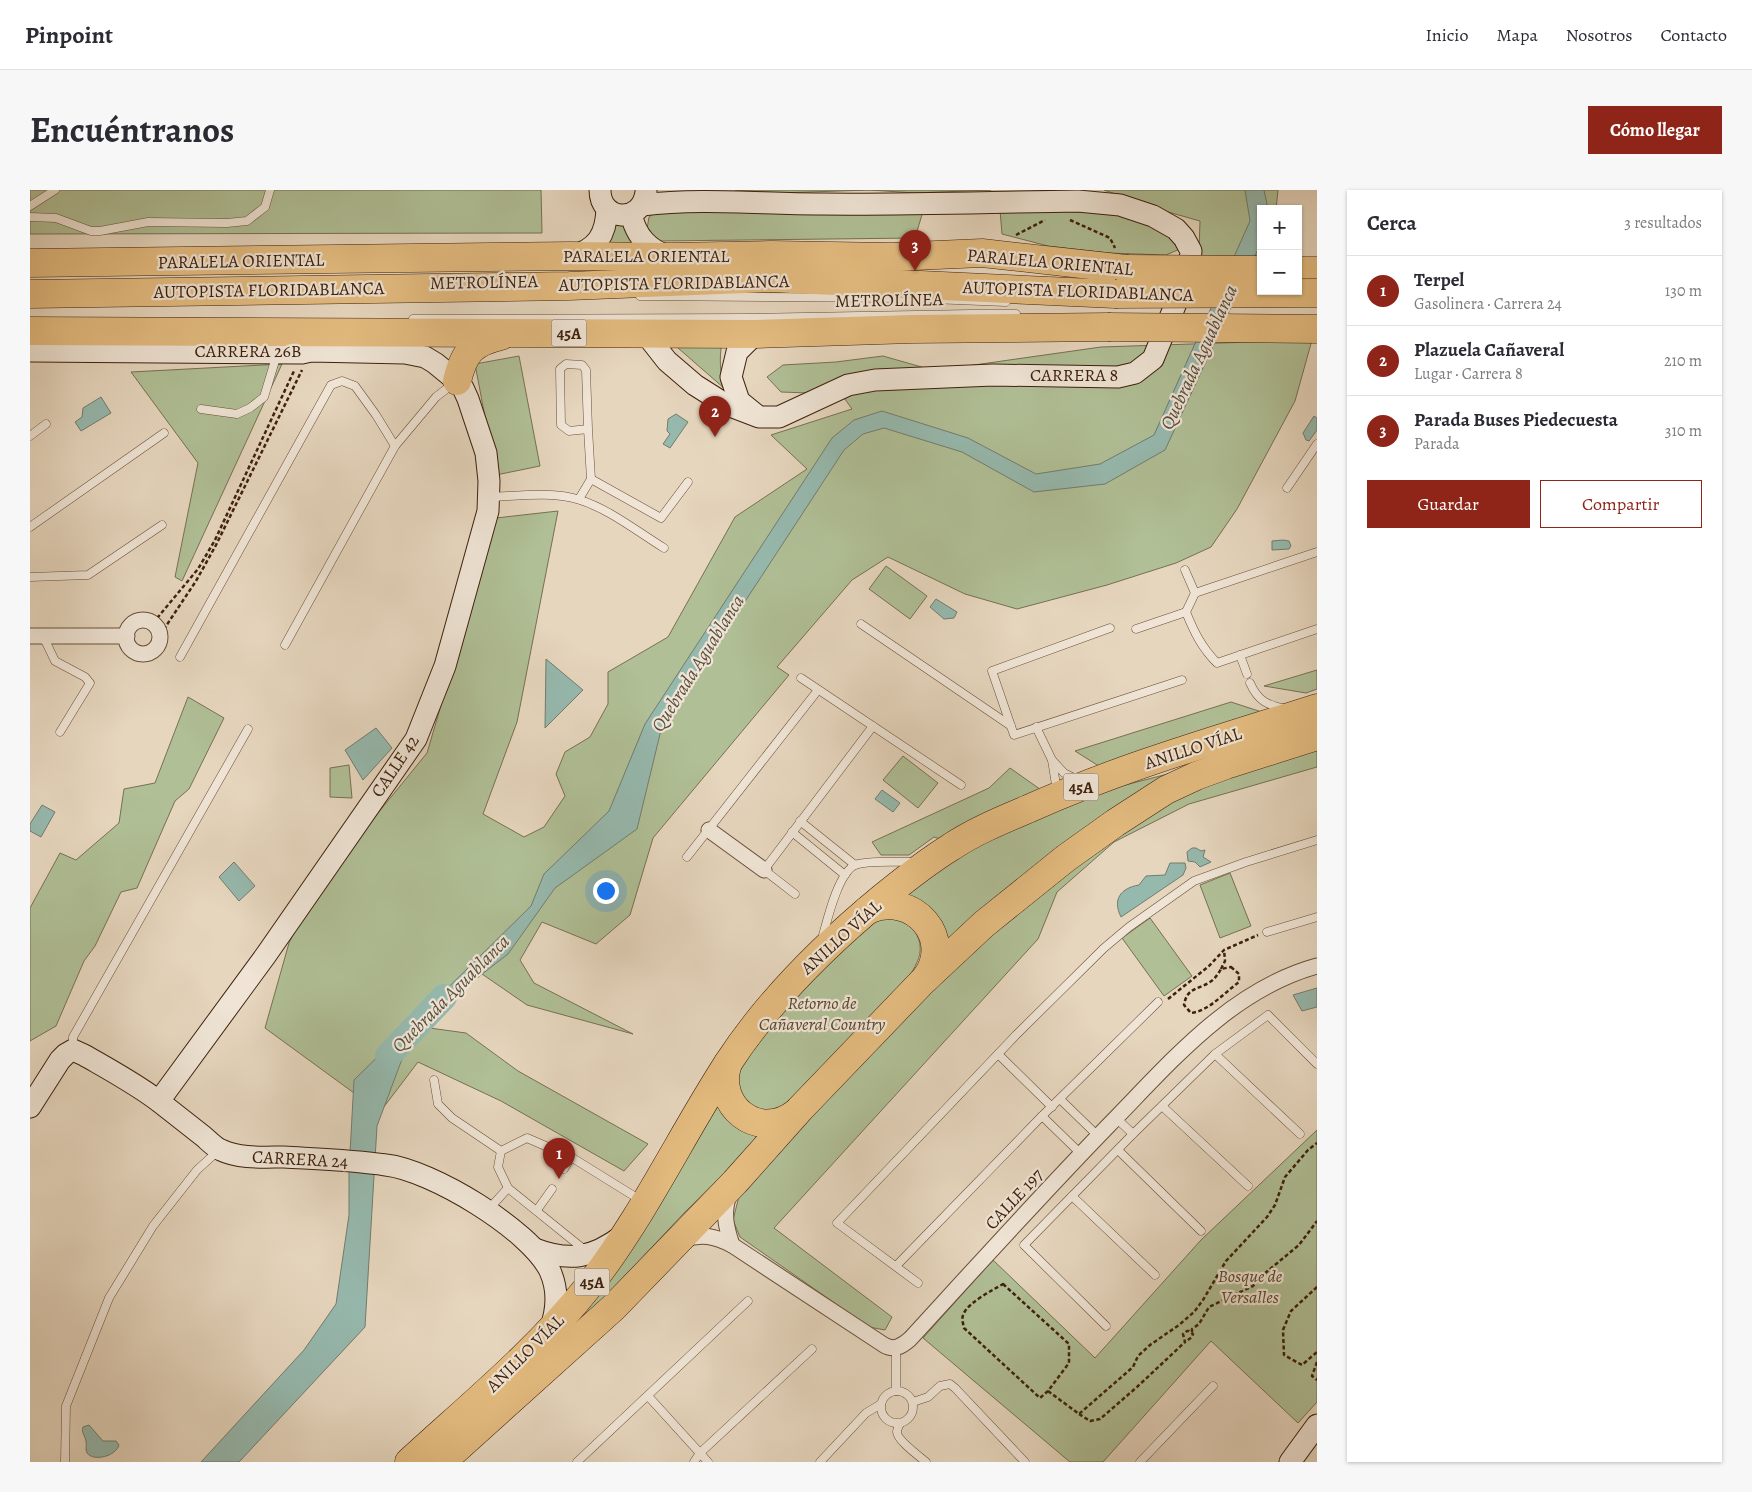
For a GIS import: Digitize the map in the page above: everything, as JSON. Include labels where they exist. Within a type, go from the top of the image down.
[{"type":"highway","name":"PARALELA ORIENTAL","points":[[30,264],[569,256],[771,255],[891,257],[982,253],[1126,269],[1257,270]]},
{"type":"highway","points":[[1302,271],[1317,271]]},
{"type":"highway","name":"AUTOPISTA FLORIDABLANCA","points":[[30,294],[570,286],[770,278],[1115,294],[1317,293]]},
{"type":"highway","name":"AUTOPISTA FLORIDABLANCA","points":[[30,331],[645,332],[755,334],[912,329],[1108,327],[1317,329]]},
{"type":"highway","points":[[173,351],[237,332]]},
{"type":"highway","points":[[457,381],[463,359],[471,349],[485,340],[514,333]]},
{"type":"highway","name":"ANILLO VÍAL","points":[[409,1462],[522,1359],[589,1286],[646,1203],[728,1063],[770,1008],[817,956],[868,910],[928,862],[967,837],[1057,796],[1138,765],[1317,708]]},
{"type":"highway","name":"ANILLO VÍAL","points":[[442,1462],[614,1307],[736,1182],[800,1110],[922,982],[984,924],[1036,881],[1154,797],[1208,771],[1317,736]]},
{"type":"highway","points":[[868,910],[894,905],[914,911],[924,920],[931,932],[935,951],[933,964],[922,982]]},
{"type":"highway","points":[[728,1063],[724,1078],[726,1093],[733,1106],[744,1116],[758,1122],[773,1123],[787,1119],[800,1110]]},
{"type":"street","name":"CARRERA 8","points":[[667,190],[694,201]]},
{"type":"street","name":"CARRERA 8","points":[[604,200],[621,215],[639,203],[694,201],[861,205],[1084,200],[1120,205],[1153,216],[1176,228],[1191,251],[1188,274],[1152,359],[1134,373],[1118,377],[993,375],[875,380],[848,385],[779,417],[759,417],[725,404],[695,385],[667,361],[645,332]]},
{"type":"street","points":[[569,256],[582,253],[594,246],[602,235],[607,223],[604,200]]},
{"type":"street","points":[[639,203],[636,232],[648,246],[658,253],[670,257]]},
{"type":"street","points":[[755,334],[737,352],[731,377],[740,401],[759,417]]},
{"type":"street","name":"CARRERA 26B","points":[[30,351],[405,352],[416,354],[435,363],[457,381]]},
{"type":"street","name":"CALLE 42","points":[[159,1101],[266,955],[416,739],[445,666],[488,511],[490,481],[486,453],[468,399],[457,381]]},
{"type":"street","points":[[146,621],[156,629],[160,642],[151,652],[137,653],[131,649],[126,636],[128,629],[133,624],[146,621]]},
{"type":"street","points":[[37,636],[126,636]]},
{"type":"street","points":[[709,830],[764,870]]},
{"type":"street","name":"CALLE 197","points":[[896,1348],[910,1339],[1081,1154],[1181,1050],[1204,1030],[1269,985],[1294,973],[1317,966]]},
{"type":"street","points":[[30,1107],[60,1060],[73,1050]]},
{"type":"street","name":"CARRERA 24","points":[[73,1050],[84,1054],[159,1101],[220,1150],[238,1155],[323,1159],[388,1165],[419,1173],[488,1210],[535,1249],[551,1273],[555,1287],[556,1302],[555,1316],[550,1330]]},
{"type":"street","points":[[732,1245],[726,1226],[725,1210],[736,1182]]},
{"type":"street","name":"CARRERA 24","points":[[535,1249],[562,1257],[590,1254],[608,1247],[624,1235]]},
{"type":"street","points":[[678,1241],[692,1236],[706,1235],[720,1238],[884,1345],[889,1348],[896,1348]]},
{"type":"street","points":[[1290,1462],[1317,1425]]},
{"type":"lane","points":[[30,206],[54,190]]},
{"type":"lane","points":[[30,217],[56,218],[91,231],[148,222],[227,223],[247,221],[265,207],[270,190]]},
{"type":"lane","name":"METROLÍNEA","points":[[627,296],[906,298],[1010,302]]},
{"type":"lane","name":"METROLÍNEA","points":[[408,319],[747,318],[1020,314]]},
{"type":"lane","points":[[201,409],[236,414],[250,408],[264,397],[277,352]]},
{"type":"lane","points":[[579,500],[591,479],[586,370],[582,365],[566,364],[560,369],[561,425],[569,431],[588,429]]},
{"type":"lane","points":[[180,658],[331,385],[342,381],[355,386],[395,446]]},
{"type":"lane","points":[[285,644],[395,446],[436,397],[457,381]]},
{"type":"lane","points":[[30,436],[46,424]]},
{"type":"lane","points":[[30,527],[164,432]]},
{"type":"lane","points":[[1287,488],[1317,444]]},
{"type":"lane","points":[[591,479],[661,518],[688,482]]},
{"type":"lane","points":[[489,497],[544,495],[579,500],[604,511],[664,548]]},
{"type":"lane","points":[[30,577],[88,576],[162,525]]},
{"type":"lane","points":[[1136,629],[1186,612],[1195,593],[1317,552]]},
{"type":"lane","points":[[1185,570],[1195,593]]},
{"type":"lane","points":[[1186,612],[1198,639],[1217,663],[1317,629]]},
{"type":"lane","points":[[861,624],[1011,726]]},
{"type":"lane","points":[[1110,628],[992,671],[1014,734],[1182,680]]},
{"type":"lane","points":[[37,636],[55,661],[85,676],[90,683],[60,732]]},
{"type":"lane","points":[[1240,655],[1247,674]]},
{"type":"lane","points":[[801,678],[962,785]]},
{"type":"lane","points":[[1250,683],[1259,699],[1275,706],[1288,709],[1317,704]]},
{"type":"lane","points":[[687,857],[818,690]]},
{"type":"lane","points":[[795,894],[764,870],[873,726]]},
{"type":"lane","points":[[1036,727],[1052,760],[1060,769],[1071,777],[1086,781],[1102,779]]},
{"type":"lane","points":[[73,1050],[73,1037],[248,729]]},
{"type":"lane","points":[[1052,760],[1057,796]]},
{"type":"lane","points":[[800,821],[855,865]]},
{"type":"lane","points":[[792,832],[845,875]]},
{"type":"lane","points":[[918,1283],[837,1224],[998,1054],[1104,948],[1162,902],[1194,881],[1246,862],[1317,840]]},
{"type":"lane","points":[[817,956],[834,897],[845,875],[855,865],[884,861],[928,862]]},
{"type":"lane","points":[[1267,932],[1317,917]]},
{"type":"lane","points":[[896,1266],[1042,1116],[1158,1002]]},
{"type":"lane","points":[[1106,1326],[1024,1245],[1215,1054],[1268,1015],[1317,1064]]},
{"type":"lane","points":[[998,1054],[1052,1107]]},
{"type":"lane","points":[[1215,1054],[1300,1134]]},
{"type":"lane","points":[[434,1080],[438,1104],[452,1118],[501,1150]]},
{"type":"lane","points":[[1060,1099],[1098,1136]]},
{"type":"lane","points":[[1162,1106],[1248,1186]]},
{"type":"lane","points":[[1042,1116],[1081,1154]]},
{"type":"lane","points":[[1116,1118],[1133,1134]]},
{"type":"lane","points":[[501,1150],[527,1138],[571,1157],[646,1203]]},
{"type":"lane","points":[[65,1462],[66,1406],[109,1298],[153,1226],[197,1170],[220,1150]]},
{"type":"lane","points":[[501,1150],[498,1167],[508,1188],[538,1210],[590,1254]]},
{"type":"lane","points":[[1118,1150],[1201,1231]]},
{"type":"lane","points":[[564,1169],[571,1157]]},
{"type":"lane","points":[[488,1210],[508,1188]]},
{"type":"lane","points":[[538,1210],[552,1189]]},
{"type":"lane","points":[[1072,1196],[1155,1275]]},
{"type":"lane","points":[[577,1462],[748,1302]]},
{"type":"lane","points":[[896,1348],[896,1391]]},
{"type":"lane","points":[[694,1462],[700,1453],[812,1349]]},
{"type":"lane","points":[[913,1402],[928,1397],[940,1386],[950,1384],[1025,1462]]},
{"type":"lane","points":[[1140,1462],[1212,1386]]},
{"type":"lane","points":[[820,1462],[866,1413],[881,1404],[886,1395],[896,1391],[906,1394],[913,1402],[914,1407],[910,1418],[900,1424],[897,1431],[898,1435],[904,1443],[926,1462]]},
{"type":"lane","points":[[648,1396],[708,1462]]},
{"type":"lane","points":[[881,1404],[882,1414],[886,1419],[900,1424]]},
{"type":"path","points":[[1084,200],[1110,238],[1126,269]]},
{"type":"path","points":[[1015,236],[1049,218]]},
{"type":"path","points":[[156,629],[198,569],[215,540],[307,352]]},
{"type":"path","points":[[156,629],[196,581],[216,545],[307,352]]},
{"type":"path","points":[[1158,1002],[1167,1000],[1209,966],[1224,950],[1267,932]]},
{"type":"path","points":[[1224,950],[1225,961],[1211,982],[1193,990],[1185,997],[1184,1005],[1191,1013],[1198,1012],[1211,1005],[1239,982],[1239,974],[1225,961]]},
{"type":"path","points":[[1221,969],[1231,967]]},
{"type":"path","points":[[1079,1414],[1133,1367],[1138,1356],[1194,1312],[1226,1260],[1268,1217],[1275,1205],[1285,1177],[1308,1150],[1317,1143]]},
{"type":"path","points":[[1048,1391],[1090,1421],[1100,1419],[1192,1337],[1192,1330],[1200,1324],[1209,1307],[1253,1286],[1299,1244],[1317,1221]]},
{"type":"path","points":[[1003,1284],[1069,1344],[1069,1363],[1048,1391],[1040,1398],[964,1328],[962,1319],[964,1311],[1003,1284]]},
{"type":"path","points":[[1317,1287],[1291,1312],[1283,1330],[1284,1355],[1295,1363],[1302,1366],[1317,1352]]},
{"type":"path","points":[[1185,1342],[1183,1334],[1186,1331],[1192,1332]]},
{"type":"path","points":[[1317,1362],[1312,1376],[1317,1380]]},
{"type":"green space","points":[[30,190],[541,190],[542,233],[30,234]]},
{"type":"green space","points":[[735,190],[870,190],[778,193]]},
{"type":"green space","points":[[870,190],[991,190],[915,193]]},
{"type":"green space","points":[[1104,190],[1278,190],[1276,205],[1257,205],[1257,282],[1198,282],[1200,221],[1161,210]]},
{"type":"green space","points":[[924,208],[915,238],[658,241],[647,229],[649,217],[657,211]]},
{"type":"green space","points":[[1000,210],[1125,213],[1165,229],[1182,248],[1166,255],[1109,253],[1048,246],[1002,234]]},
{"type":"green space","points":[[626,219],[642,248],[602,247],[617,221]]},
{"type":"green space","points":[[1312,340],[1295,401],[1237,509],[1211,547],[1176,563],[1107,585],[1017,609],[965,594],[888,557],[852,580],[777,667],[789,675],[653,838],[630,915],[596,944],[542,922],[520,960],[534,983],[633,1034],[527,1005],[482,974],[415,1026],[466,1033],[518,1071],[648,1144],[624,1171],[501,1101],[418,1062],[380,1112],[265,1028],[289,943],[307,906],[378,813],[427,753],[496,518],[558,511],[517,722],[483,814],[524,837],[544,827],[565,796],[556,774],[565,752],[590,737],[608,704],[608,672],[668,637],[735,517],[807,469],[771,435],[852,409],[835,385],[809,393],[781,392],[767,377],[783,365],[836,362],[883,356],[925,368],[960,367],[1101,347]]},
{"type":"green space","points":[[670,341],[722,342],[721,366],[725,389]]},
{"type":"green space","points":[[519,356],[540,466],[496,475],[475,364]]},
{"type":"green space","points":[[282,364],[182,581],[175,577],[198,463],[131,372]]},
{"type":"green space","points":[[886,566],[927,596],[910,619],[869,589]]},
{"type":"green space","points":[[1317,670],[1317,689],[1306,693],[1264,686]]},
{"type":"green space","points":[[188,697],[224,718],[189,789],[175,801],[137,888],[121,892],[95,946],[84,961],[56,1026],[30,1041],[30,908],[60,853],[76,860],[119,823],[124,789],[155,783]]},
{"type":"green space","points":[[1231,702],[1271,715],[1105,770],[1075,751]]},
{"type":"green space","points":[[1317,745],[1317,767],[1189,804],[1114,842],[1057,892],[1038,939],[774,1228],[892,1317],[885,1330],[869,1327],[740,1237],[733,1220],[739,1196],[971,943],[1177,793]]},
{"type":"green space","points":[[903,756],[938,783],[918,808],[883,780]]},
{"type":"green space","points":[[349,765],[352,798],[330,797],[330,768]]},
{"type":"green space","points":[[1010,768],[1044,792],[944,840],[934,837],[909,855],[881,855],[872,842],[989,788]]},
{"type":"green space","points":[[1179,771],[943,948],[921,901],[902,892],[989,835],[1114,788]]},
{"type":"green space","points":[[1230,873],[1251,926],[1220,938],[1200,885]]},
{"type":"green space","name":"Retorno de Cañaveral Country","points":[[905,917],[917,936],[920,943],[920,951],[915,966],[903,985],[780,1109],[769,1115],[745,1102],[735,1084],[738,1070],[754,1036],[872,918]]},
{"type":"green space","points":[[1150,918],[1192,976],[1164,996],[1122,938]]},
{"type":"green space","points":[[714,1096],[767,1132],[685,1212],[592,1311],[530,1368]]},
{"type":"green space","name":"Bosque de Versalles","points":[[1317,1130],[1317,1402],[1298,1423],[1211,1341],[1103,1462],[1070,1462],[923,1338],[993,1260],[1095,1358],[1201,1240]]},
{"type":"water","points":[[1245,190],[1264,190],[1267,205],[1257,205],[1257,252],[1165,450],[1105,484],[1034,492],[962,452],[884,428],[863,434],[844,450],[661,730],[637,829],[555,888],[508,954],[414,1027],[377,1126],[365,1327],[239,1462],[201,1462],[304,1350],[336,1304],[349,1215],[349,1171],[354,1080],[531,906],[544,874],[609,811],[645,724],[832,438],[854,420],[882,411],[968,438],[1036,474],[1100,464],[1154,435],[1250,221]]},
{"type":"water","points":[[101,397],[111,413],[81,431],[75,422],[82,417],[83,408]]},
{"type":"water","points":[[676,414],[688,422],[670,448],[663,444],[670,434],[667,431],[668,419]]},
{"type":"water","points":[[1314,416],[1317,418],[1317,430],[1309,441],[1306,440],[1303,433]]},
{"type":"water","points":[[1272,541],[1289,541],[1291,546],[1289,549],[1272,550]]},
{"type":"water","points":[[936,599],[957,612],[954,618],[944,619],[930,607]]},
{"type":"water","points":[[546,659],[583,690],[545,728]]},
{"type":"water","points":[[376,728],[392,748],[363,780],[345,750]]},
{"type":"water","points":[[882,790],[900,803],[893,812],[875,799]]},
{"type":"water","points":[[42,805],[55,812],[41,837],[30,831],[30,824]]},
{"type":"water","points":[[1192,848],[1201,851],[1205,850],[1203,857],[1211,862],[1200,867],[1195,862],[1188,861],[1187,852]]},
{"type":"water","points":[[234,862],[255,886],[239,901],[219,877]]},
{"type":"water","points":[[1170,863],[1185,863],[1186,868],[1183,875],[1121,917],[1117,905],[1120,895],[1127,889],[1139,885],[1146,876],[1165,875]]},
{"type":"water","points":[[1317,988],[1317,1007],[1302,1011],[1293,995]]},
{"type":"water","points":[[89,1425],[103,1441],[116,1441],[119,1445],[117,1449],[109,1455],[90,1456],[86,1450],[83,1432],[83,1427]]},
{"type":"waterway","name":"Quebrada Aguablanca","points":[[388,1056],[444,997]]},
{"type":"place","name":"Parada Buses Piedecuesta","points":[[915,271]]},
{"type":"place","name":"Plazuela Cañaveral","points":[[715,437]]},
{"type":"place","name":"Terpel","points":[[559,1179]]}]
